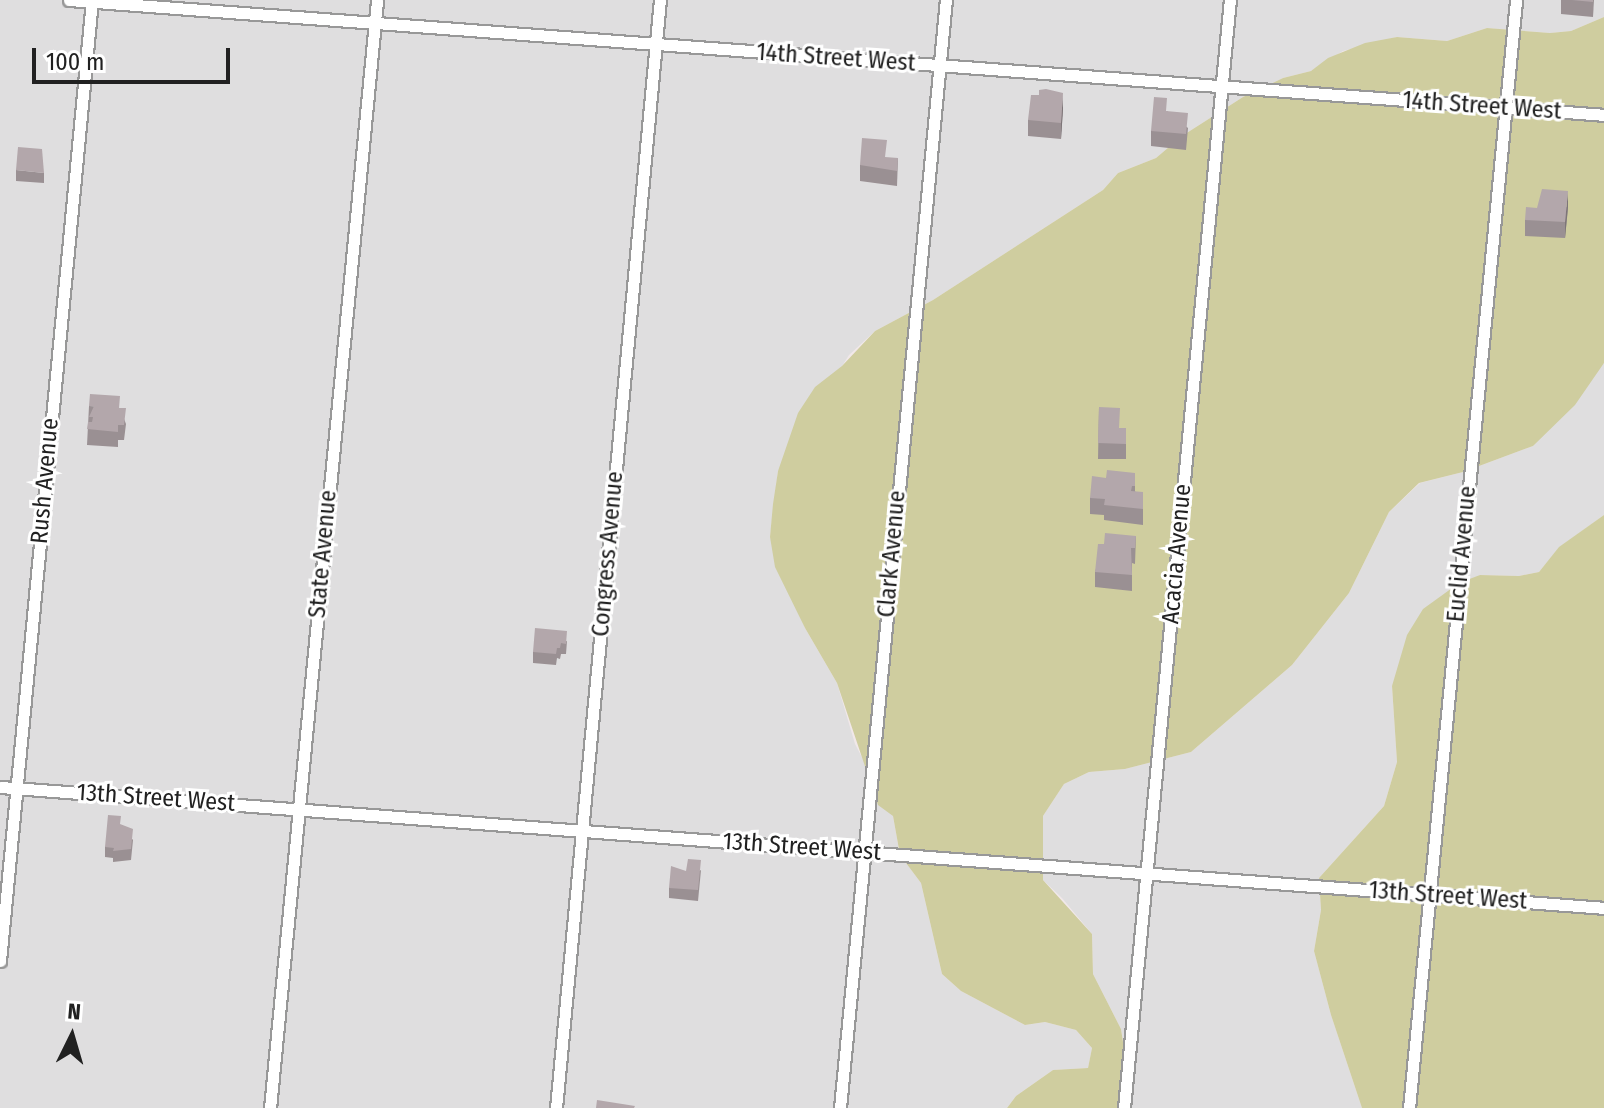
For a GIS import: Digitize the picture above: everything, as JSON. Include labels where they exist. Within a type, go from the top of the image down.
[{"type":"street","name":"14th Street West","points":[[69,0],[1604,115]]},
{"type":"street","name":"State Avenue","points":[[270,1108],[377,0]]},
{"type":"street","name":"Congress Avenue","points":[[556,1108],[660,0]]},
{"type":"street","name":"Clark Avenue","points":[[840,1108],[946,0]]},
{"type":"street","name":"Acacia Avenue","points":[[1124,1108],[1230,0]]},
{"type":"street","name":"Euclid Avenue","points":[[1409,1108],[1516,0]]},
{"type":"street","name":"Rush Avenue","points":[[0,961],[92,1]]},
{"type":"street","name":"13th Street West","points":[[0,787],[1604,908]]},
{"type":"shaded area","points":[[0,0],[1604,0],[1604,17],[1571,31],[1550,33],[1487,28],[1447,41],[1397,37],[1343,51],[1311,71],[1283,78],[1243,97],[1182,136],[1156,158],[1118,173],[1103,190],[933,300],[875,331],[849,355],[778,471],[770,537],[805,628],[837,683],[855,744],[893,816],[900,855],[921,883],[942,974],[961,991],[1025,1025],[1045,1022],[1076,1030],[1092,1048],[1088,1068],[1053,1070],[1016,1096],[1007,1108],[0,1108]]},
{"type":"shaded area","points":[[1604,17],[1604,363],[1575,405],[1533,446],[1463,472],[1419,483],[1389,512],[1349,593],[1292,665],[1191,752],[1125,769],[1089,772],[1064,784],[1043,816],[1043,880],[1092,934],[1093,974],[1121,1029],[1129,1081],[1125,1108],[1007,1108],[1016,1096],[1053,1070],[1088,1068],[1092,1048],[1076,1030],[1045,1022],[1025,1025],[961,991],[942,974],[921,883],[900,855],[893,816],[878,805],[837,683],[775,567],[770,537],[773,504],[778,471],[798,413],[815,387],[842,366],[875,331],[933,300],[1103,190],[1118,173],[1156,158],[1182,136],[1243,97],[1283,78],[1311,71],[1328,58],[1365,43],[1397,37],[1447,41],[1487,28],[1550,33],[1571,31]]},
{"type":"shaded area","points":[[1604,363],[1604,515],[1560,547],[1539,572],[1519,576],[1480,575],[1392,686],[1397,762],[1384,806],[1319,878],[1321,910],[1314,951],[1331,1015],[1362,1108],[1125,1108],[1129,1081],[1121,1029],[1093,974],[1092,934],[1043,880],[1043,816],[1064,784],[1089,772],[1125,769],[1191,752],[1292,665],[1349,593],[1389,512],[1420,483],[1463,472],[1533,446]]},
{"type":"shaded area","points":[[1604,515],[1604,1108],[1362,1108],[1331,1015],[1314,951],[1321,910],[1319,878],[1384,806],[1397,762],[1392,686],[1407,635],[1423,609],[1459,583],[1480,575],[1519,576],[1539,572],[1559,547]]},
{"type":"building","points":[[1039,90],[1063,93],[1061,123],[1028,120],[1031,95],[1039,95]]},
{"type":"building","points":[[1154,97],[1167,98],[1166,111],[1188,113],[1186,134],[1151,131]]},
{"type":"building","points":[[862,138],[887,140],[885,157],[898,158],[897,171],[860,165]]},
{"type":"building","points":[[18,147],[42,149],[44,173],[16,170]]},
{"type":"building","points":[[1542,189],[1568,191],[1565,222],[1525,220],[1526,207],[1537,208]]},
{"type":"building","points":[[90,394],[120,396],[119,408],[126,408],[124,425],[118,425],[118,432],[87,429],[88,422],[92,422],[93,417],[89,417],[94,406],[89,406]]},
{"type":"building","points":[[1099,407],[1120,408],[1119,428],[1126,428],[1126,444],[1098,443]]},
{"type":"building","points":[[1107,470],[1135,473],[1135,486],[1131,491],[1143,492],[1143,509],[1104,505],[1105,499],[1090,498],[1092,476],[1106,478]]},
{"type":"building","points":[[1105,533],[1136,536],[1135,548],[1131,548],[1132,575],[1095,572],[1098,544],[1104,544]]},
{"type":"building","points":[[535,628],[567,631],[566,644],[561,643],[556,654],[533,652]]},
{"type":"building","points":[[108,815],[121,816],[120,824],[133,829],[131,849],[113,851],[114,848],[105,847]]},
{"type":"building","points":[[688,859],[701,860],[698,890],[669,888],[671,866],[686,871]]},
{"type":"building","points":[[597,1100],[635,1106],[596,1108]]}]
